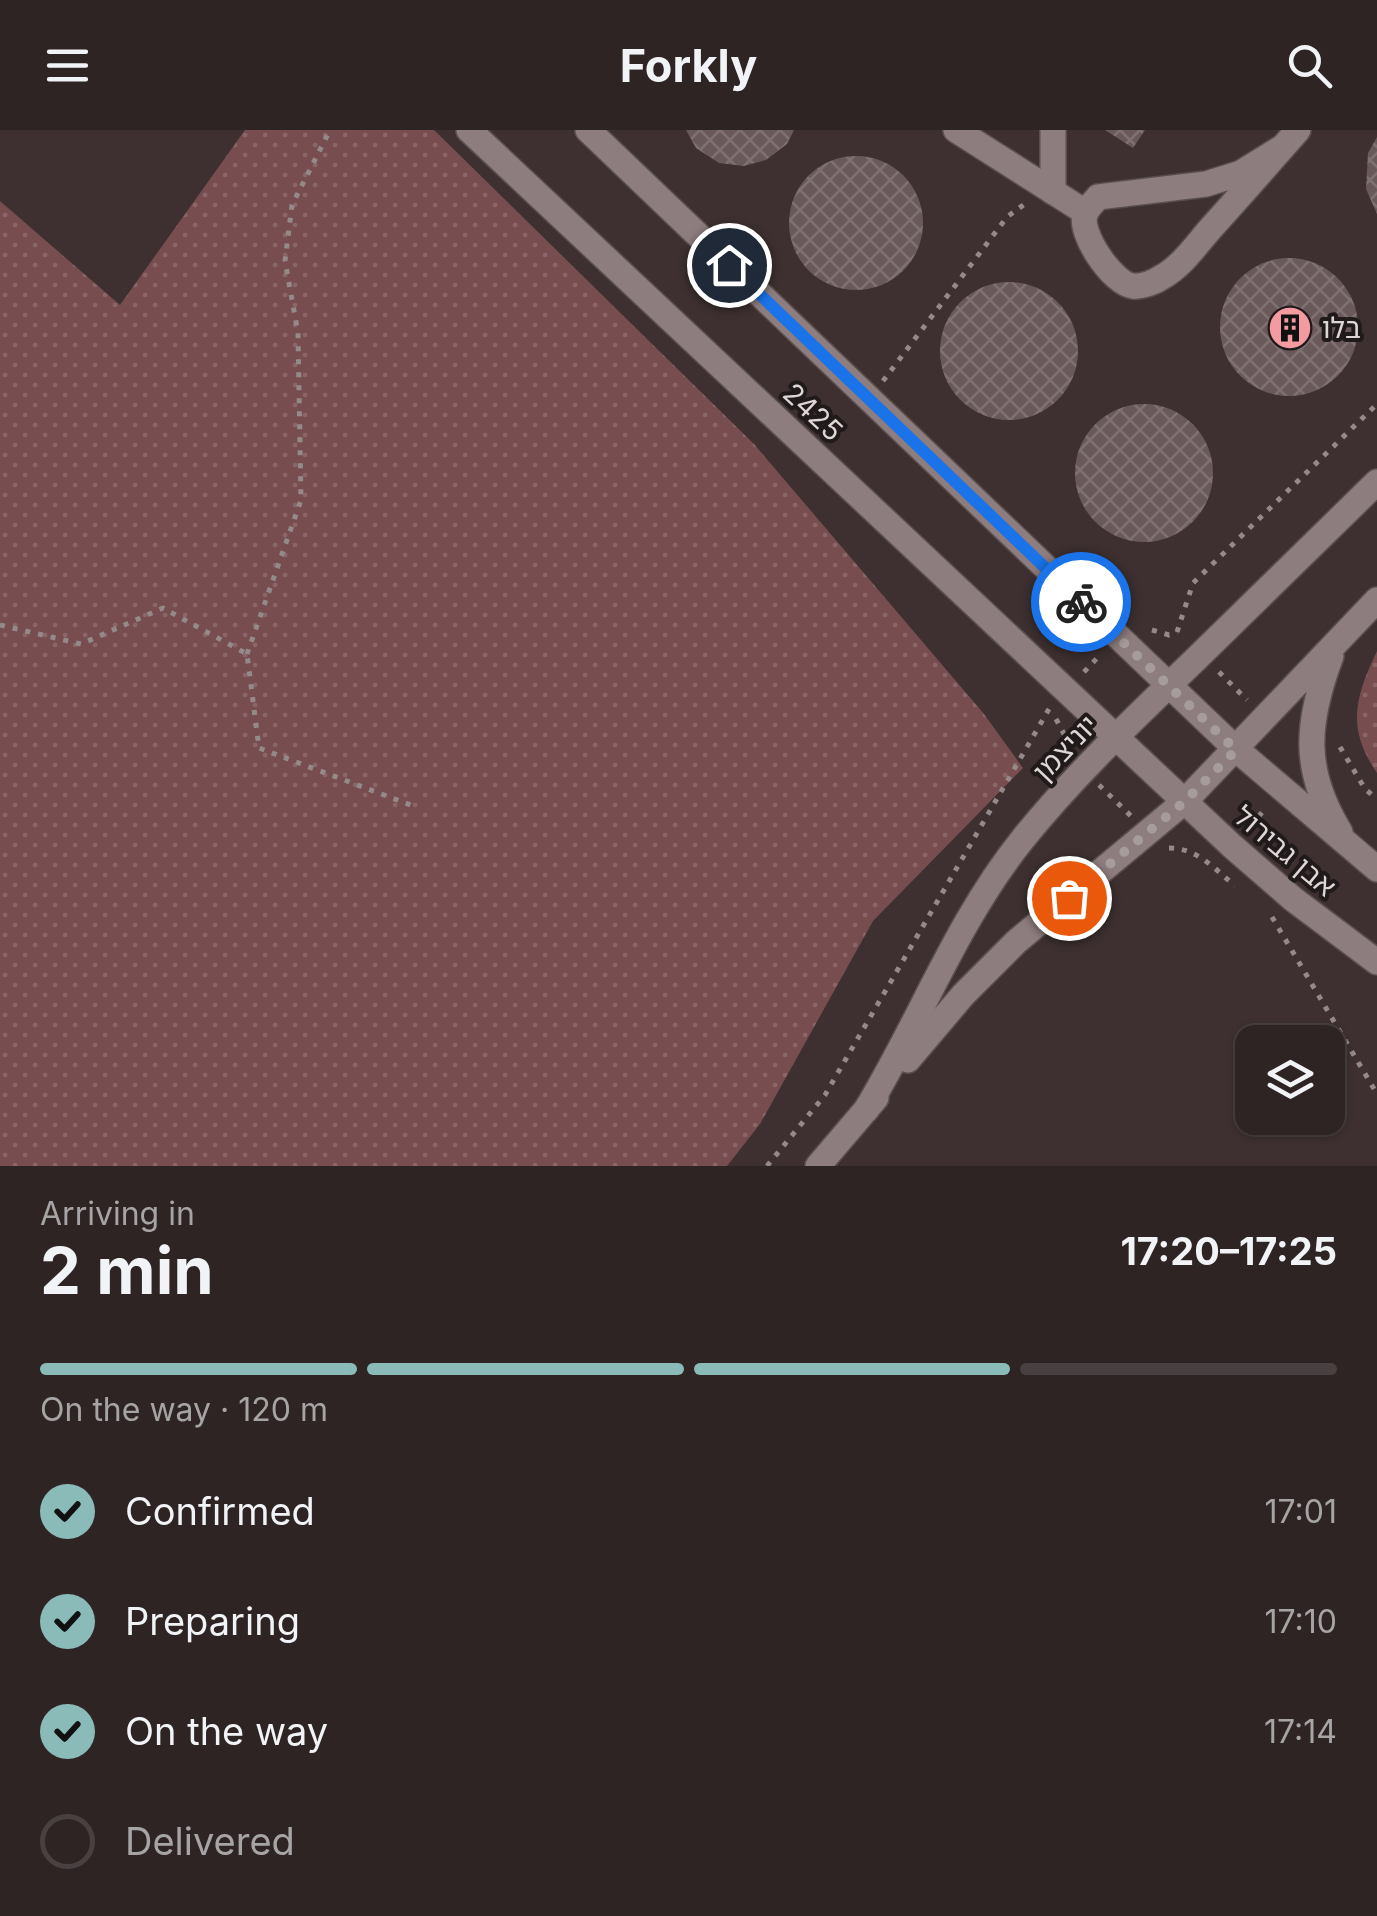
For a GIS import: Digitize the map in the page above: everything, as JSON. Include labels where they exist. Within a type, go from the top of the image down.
[{"type":"street","name":"2425","points":[[469,130],[1058,700],[1116,738]]},
{"type":"street","name":"2425","points":[[588,130],[1168,686]]},
{"type":"street","points":[[956,130],[1085,212]]},
{"type":"street","points":[[1049,190],[1053,130]]},
{"type":"street","points":[[1290,139],[1167,275],[1134,287],[1108,271],[1084,227],[1085,212],[1098,197],[1206,184],[1242,173],[1290,139]]},
{"type":"street","name":"יוניצמן","points":[[866,1110],[898,1058],[958,936],[987,888],[1047,811],[1168,686],[1377,482]]},
{"type":"street","name":"יוניצמן","points":[[818,1166],[963,994],[1016,942],[1184,802],[1377,600]]},
{"type":"street","points":[[1335,645],[1318,691],[1311,760],[1324,805],[1351,849]]},
{"type":"street","name":"אבן גבירול","points":[[1168,686],[1282,791],[1377,869]]},
{"type":"street","name":"אבן גבירול","points":[[1116,738],[1292,899],[1377,962]]},
{"type":"path","points":[[330,130],[292,205],[285,261],[298,333],[302,500],[247,654],[258,748],[416,807]]},
{"type":"path","points":[[869,400],[1007,216],[1049,190]]},
{"type":"path","points":[[1266,718],[1177,632],[1193,584],[1377,404]]},
{"type":"path","points":[[0,624],[82,644],[163,608],[247,654]]},
{"type":"path","points":[[767,1166],[825,1095],[1058,700],[1118,637]]},
{"type":"path","points":[[1340,747],[1365,789],[1377,799]]},
{"type":"path","points":[[1212,868],[1282,791]]},
{"type":"path","points":[[1272,918],[1377,1094]]},
{"type":"shaded area","points":[[245,130],[434,130],[754,444],[984,714],[1023,768],[873,921],[760,1124],[727,1166],[0,1166],[0,201],[120,305]]},
{"type":"shaded area","points":[[1377,651],[1377,773],[1361,741],[1357,712],[1363,683]]},
{"type":"building","points":[[686,130],[794,130],[787,144],[766,160],[744,166],[719,163],[696,148]]},
{"type":"building","points":[[1105,130],[1145,130],[1133,148]]},
{"type":"building","points":[[1377,137],[1377,214],[1366,189],[1368,153]]},
{"type":"building","points":[[856,156],[882,161],[903,176],[918,197],[923,223],[918,249],[903,270],[882,285],[856,290],[830,285],[809,270],[794,249],[789,223],[794,197],[809,176],[830,161]]},
{"type":"building","name":"בלו","points":[[1289,258],[1315,263],[1338,278],[1353,301],[1358,327],[1353,353],[1338,376],[1315,391],[1289,396],[1263,391],[1240,376],[1225,353],[1220,327],[1225,301],[1240,278],[1263,263]]},
{"type":"building","points":[[1009,282],[1035,288],[1058,302],[1072,325],[1078,351],[1072,377],[1058,400],[1035,414],[1009,420],[983,414],[960,400],[946,377],[940,351],[946,325],[960,302],[983,288]]},
{"type":"building","points":[[1144,404],[1170,409],[1193,424],[1208,447],[1213,473],[1208,499],[1193,522],[1170,537],[1144,542],[1118,537],[1095,522],[1080,499],[1075,473],[1080,447],[1095,424],[1118,409]]},
{"type":"way so far","points":[[1069,898],[1184,802],[1236,750],[1081,602]]},
{"type":"place","name":"בלו","points":[[1290,328]]},
{"type":"route","points":[[729,265],[1081,602]]}]
